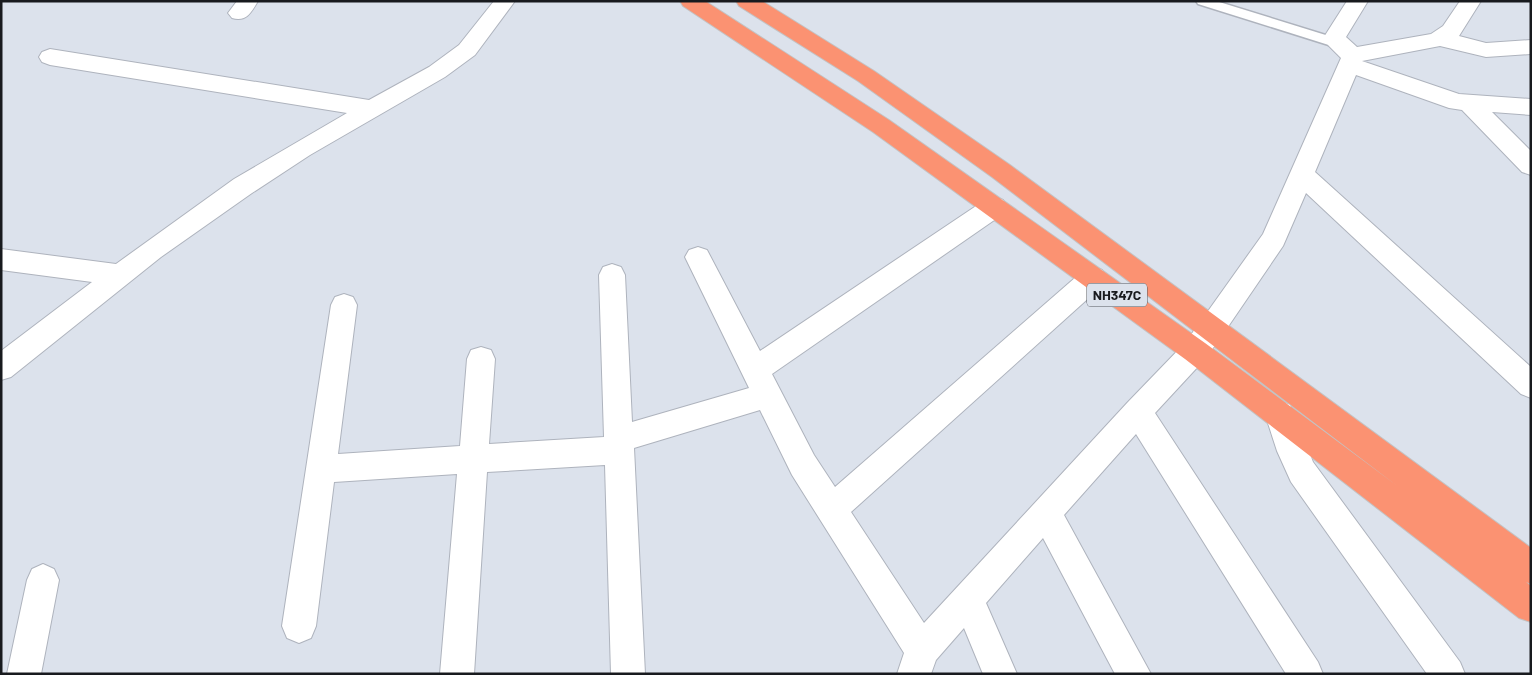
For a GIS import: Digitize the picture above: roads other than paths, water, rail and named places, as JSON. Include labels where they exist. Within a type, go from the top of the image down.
[{"type":"highway","name":"NH347C","points":[[690,1],[881,126],[1093,278],[1203,340],[1531,568]]},
{"type":"highway","name":"NH347C","points":[[746,1],[866,76],[989,163],[1203,340],[1280,414],[1531,606]]},
{"type":"street","points":[[1,368],[120,275],[242,186],[302,149],[437,72],[467,50],[505,1]]},
{"type":"street","points":[[1358,1],[1336,33],[1336,40],[1347,54],[1445,99],[1469,104],[1531,107]]},
{"type":"street","points":[[1347,54],[1428,43],[1440,39],[1451,31],[1471,1]]},
{"type":"street","points":[[1440,39],[1486,50],[1531,47]]},
{"type":"street","points":[[698,257],[803,464],[918,662],[968,600],[1203,340],[1270,247],[1302,175],[1347,54]]},
{"type":"street","points":[[50,57],[373,109]]},
{"type":"street","points":[[1469,104],[1531,166]]},
{"type":"street","points":[[1302,175],[1531,385]]},
{"type":"street","points":[[321,469],[472,460],[619,445],[761,382],[994,207]]},
{"type":"street","points":[[1,259],[120,275]]},
{"type":"street","points":[[612,275],[628,674]]},
{"type":"street","points":[[831,510],[1093,278]]},
{"type":"street","points":[[299,626],[344,305]]},
{"type":"street","points":[[457,674],[481,359]]},
{"type":"street","points":[[1138,411],[1306,674]]},
{"type":"street","points":[[1280,414],[1292,451],[1302,472],[1448,674]]},
{"type":"street","points":[[1046,512],[1134,674]]},
{"type":"street","points":[[24,674],[42,580]]},
{"type":"street","points":[[968,600],[1000,674]]},
{"type":"lane","points":[[1202,1],[1347,54]]}]
